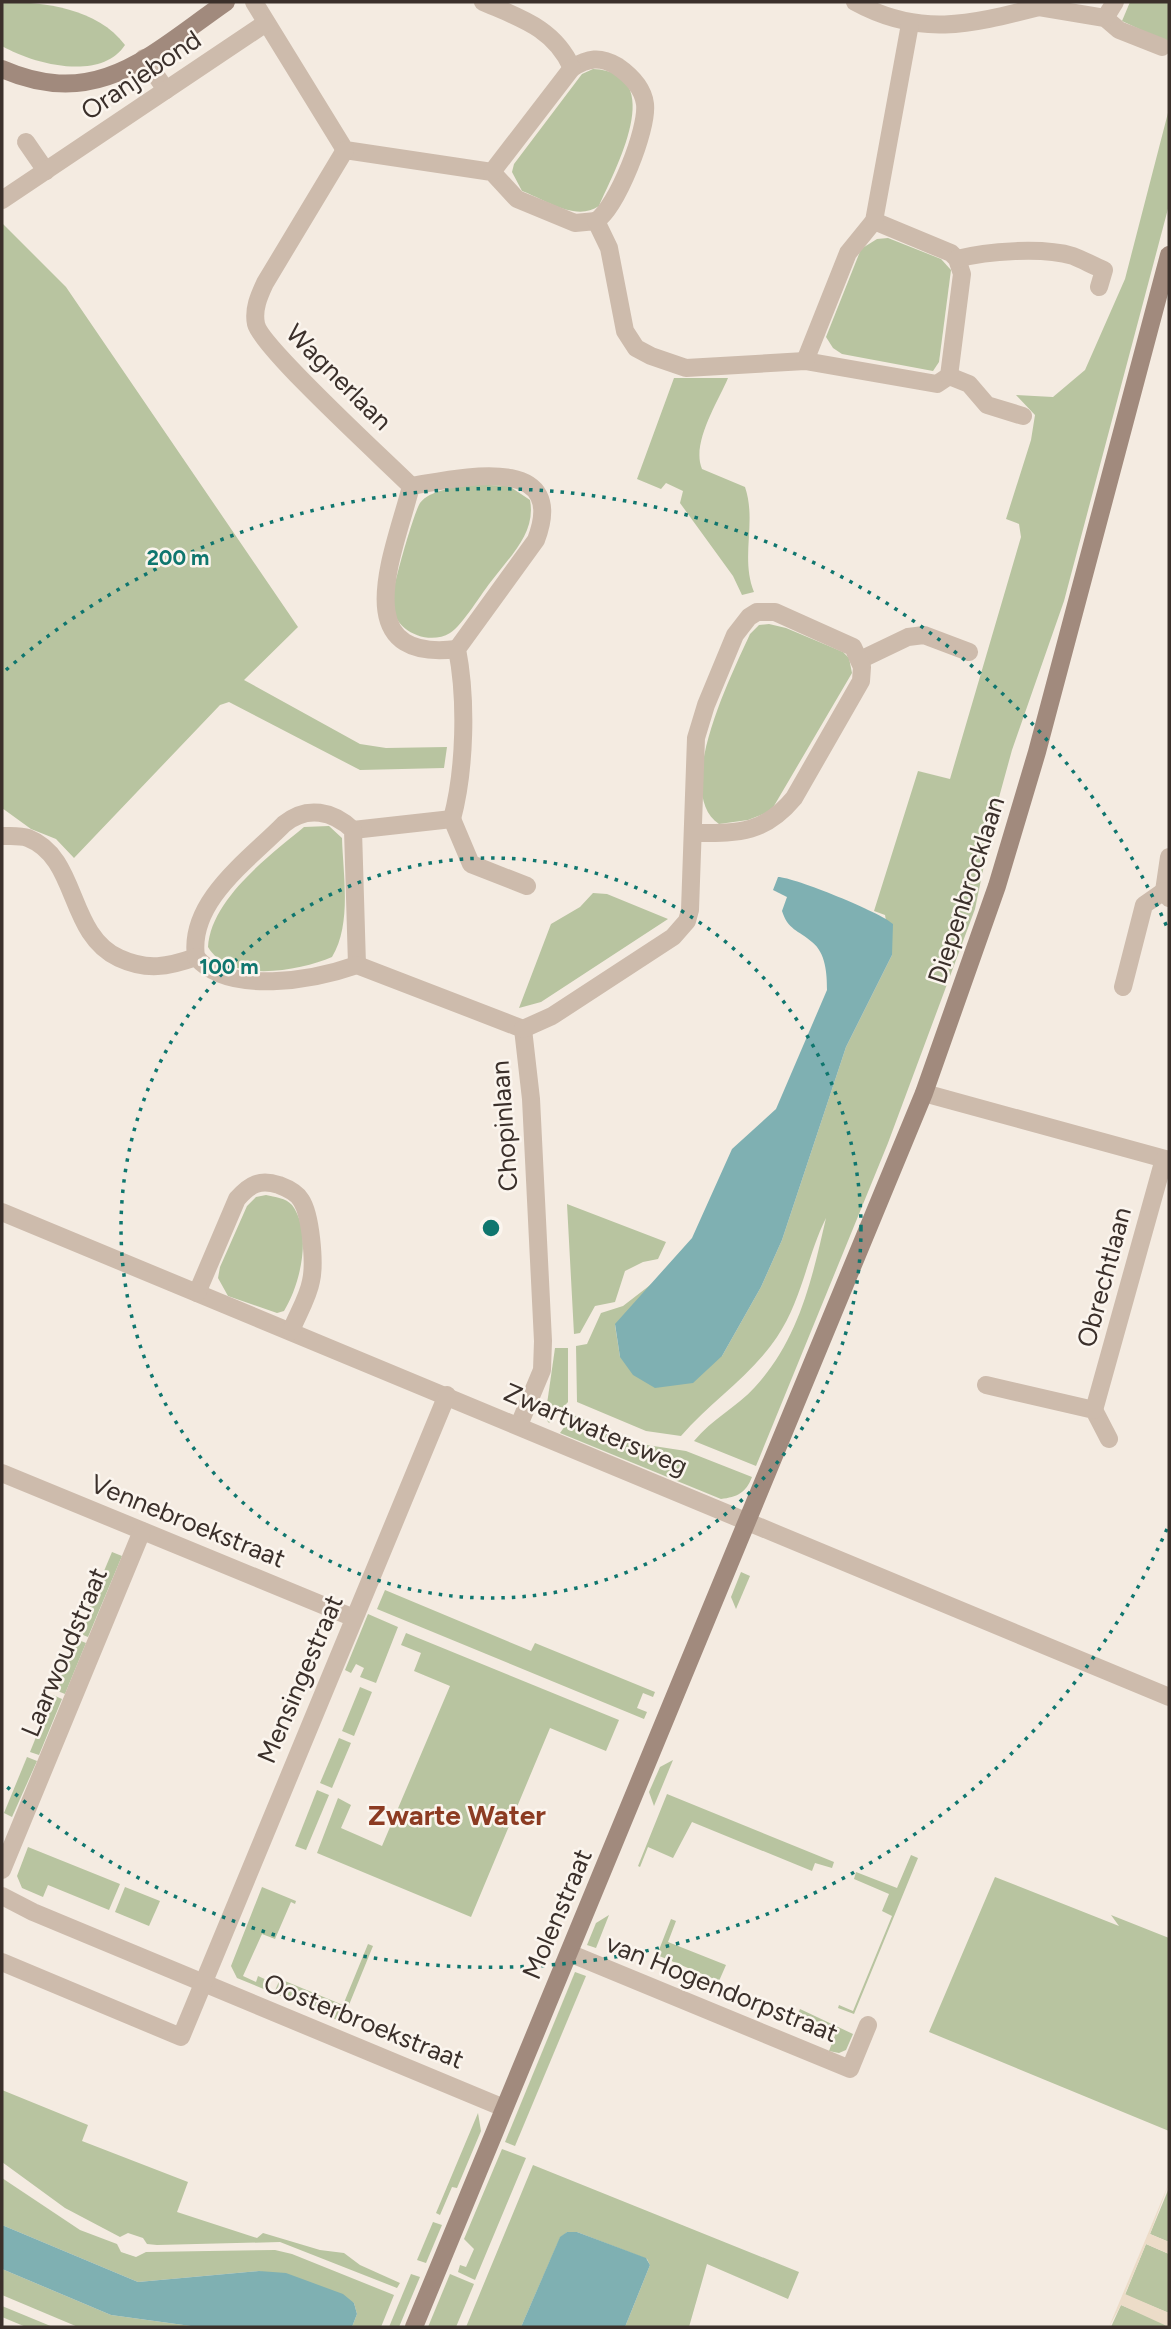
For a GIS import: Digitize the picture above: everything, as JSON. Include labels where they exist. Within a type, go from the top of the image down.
[{"type":"street","points":[[2,69],[33,81],[63,86],[108,77],[145,58],[226,2]]},
{"type":"street","points":[[254,2],[345,150],[492,172],[517,199],[575,223],[596,221],[612,205],[643,128],[645,104],[638,85],[615,65],[593,58],[572,68],[492,172]]},
{"type":"street","points":[[483,2],[547,32],[564,50],[572,68]]},
{"type":"street","points":[[855,2],[910,24],[951,26],[1038,4],[1105,18],[1119,30],[1162,47]]},
{"type":"street","points":[[1105,18],[1115,2]]},
{"type":"street","name":"Oranjebond","points":[[2,200],[266,23]]},
{"type":"street","points":[[805,361],[848,253],[874,220],[910,24]]},
{"type":"street","points":[[145,58],[166,90]]},
{"type":"street","points":[[26,142],[46,171]]},
{"type":"street","name":"Wagnerlaan","points":[[345,150],[265,283],[257,300],[256,324],[276,353],[411,486]]},
{"type":"street","points":[[596,221],[609,248],[625,331],[636,348],[686,368],[805,361],[937,384],[949,376],[962,274],[957,259],[943,249],[874,220]]},
{"type":"street","points":[[957,259],[988,254],[1049,253],[1073,256],[1104,270],[1099,287]]},
{"type":"street","name":"Diepenbrocklaan","points":[[749,1521],[924,1093],[997,886],[1033,765],[1169,255]]},
{"type":"street","points":[[949,376],[969,384],[987,405],[1023,416]]},
{"type":"street","points":[[494,474],[527,484],[541,503],[540,528],[536,540],[457,649],[440,652],[410,647],[391,628],[386,612],[385,584],[411,486],[494,474]]},
{"type":"street","name":"Chopinlaan","points":[[357,965],[523,1029],[552,1016],[680,930],[690,910],[696,738],[706,705],[735,635],[749,617],[765,611],[784,614],[845,642],[860,660]]},
{"type":"street","points":[[694,833],[733,833],[769,824],[781,814],[794,798],[862,681],[860,660],[908,637],[923,635],[969,652]]},
{"type":"street","points":[[457,649],[461,669],[461,754],[459,793],[452,819],[471,864],[527,886]]},
{"type":"street","points":[[353,830],[357,965],[330,974],[258,982],[215,973],[196,957],[196,938],[212,896],[292,817],[322,812],[334,815],[353,830],[452,819]]},
{"type":"street","points":[[2,836],[28,838],[48,851],[61,870],[89,934],[107,952],[149,968],[170,966],[196,957]]},
{"type":"street","points":[[1123,987],[1144,905],[1166,894],[1169,857]]},
{"type":"street","name":"Chopinlaan","points":[[519,1425],[542,1370],[543,1341],[531,1099],[523,1029]]},
{"type":"street","name":"Obrechtlaan","points":[[924,1093],[1167,1159],[1094,1410]]},
{"type":"street","points":[[197,1293],[237,1199],[248,1187],[267,1181],[288,1188],[301,1199],[306,1212],[312,1259],[312,1280],[291,1331]]},
{"type":"street","name":"Zwartwatersweg","points":[[2,1212],[1169,1697]]},
{"type":"street","points":[[986,1385],[1094,1410],[1109,1439]]},
{"type":"street","name":"Mensingestraat","points":[[203,1983],[447,1395]]},
{"type":"street","name":"Vennebroekstraat","points":[[2,1473],[354,1618]]},
{"type":"street","name":"Molenstraat","points":[[414,2327],[749,1521]]},
{"type":"street","name":"Laarwoudstraat","points":[[2,1870],[142,1531]]},
{"type":"street","name":"Oosterbroekstraat","points":[[2,1896],[33,1912],[505,2108]]},
{"type":"street","name":"van Hogendorpstraat","points":[[569,1953],[850,2069],[868,2025]]},
{"type":"street","points":[[2,1962],[181,2037],[203,1983]]},
{"type":"green space","points":[[2,2],[52,6],[85,15],[100,23],[125,45],[114,56],[100,63],[84,66],[66,66],[31,59],[2,46]]},
{"type":"green space","points":[[1130,2],[1169,2],[1169,43],[1122,21]]},
{"type":"green space","points":[[593,69],[616,74],[629,87],[633,104],[630,125],[624,148],[599,206],[581,212],[571,211],[522,191],[512,172],[514,164],[582,74]]},
{"type":"green space","points":[[1169,109],[1169,205],[1064,601],[1012,750],[995,812],[975,909],[888,1143],[756,1466],[694,1441],[755,1387],[783,1349],[809,1286],[826,1218],[793,1308],[777,1337],[755,1364],[681,1436],[646,1431],[577,1402],[576,1346],[587,1344],[601,1313],[623,1306],[658,1279],[615,1325],[620,1357],[722,1356],[761,1287],[782,1240],[846,1047],[892,955],[885,915],[874,911],[918,771],[950,779],[1021,537],[1019,524],[1006,519],[1031,440],[1035,415],[1016,395],[1053,397],[1085,370],[1125,279]]},
{"type":"green space","points":[[2,223],[66,287],[298,627],[244,680],[360,744],[386,748],[447,747],[444,768],[360,770],[229,702],[220,705],[74,858],[56,839],[31,829],[2,808]]},
{"type":"green space","points":[[888,238],[941,259],[951,270],[939,362],[933,371],[842,354],[833,348],[826,337],[861,249],[877,239]]},
{"type":"green space","points":[[674,378],[728,378],[703,435],[700,459],[702,469],[745,487],[749,513],[748,566],[754,592],[742,595],[733,576],[680,503],[683,491],[666,483],[661,489],[637,479]]},
{"type":"green space","points":[[469,484],[509,486],[530,500],[531,512],[526,532],[515,551],[455,629],[441,637],[431,638],[412,633],[397,620],[392,601],[417,509],[430,495]]},
{"type":"green space","points":[[759,625],[786,628],[843,652],[849,658],[852,673],[771,811],[748,820],[719,824],[706,808],[701,786],[703,760],[710,732],[750,634]]},
{"type":"green space","points":[[329,826],[342,838],[345,883],[342,930],[332,957],[302,967],[266,971],[232,966],[218,959],[208,947],[219,912],[230,896],[259,865],[304,827]]},
{"type":"green space","points":[[593,893],[607,894],[668,919],[541,1002],[519,1008],[551,924],[580,907]]},
{"type":"green space","points":[[266,1195],[290,1203],[302,1230],[302,1259],[295,1287],[284,1311],[277,1313],[228,1296],[218,1278],[220,1267],[247,1206],[256,1197]]},
{"type":"green space","points":[[567,1204],[666,1242],[658,1259],[643,1262],[625,1271],[615,1302],[595,1306],[580,1333],[574,1334]]},
{"type":"green space","points":[[555,1348],[568,1348],[568,1402],[549,1423],[545,1418]]},
{"type":"green space","points":[[573,1415],[647,1445],[686,1451],[752,1477],[740,1493],[721,1499],[560,1433]]},
{"type":"green space","points":[[112,1552],[122,1556],[88,1637],[78,1633]]},
{"type":"green space","points":[[741,1572],[750,1576],[736,1609],[731,1597]]},
{"type":"green space","points":[[385,1590],[531,1651],[535,1643],[655,1692],[653,1697],[643,1693],[637,1708],[647,1712],[644,1719],[377,1609]]},
{"type":"green space","points":[[368,1614],[398,1627],[376,1683],[360,1677],[364,1668],[356,1664],[351,1673],[345,1670]]},
{"type":"green space","points":[[406,1633],[619,1720],[606,1751],[550,1728],[471,1917],[317,1853],[338,1798],[351,1805],[341,1828],[382,1846],[450,1686],[414,1671],[421,1653],[401,1645]]},
{"type":"green space","points":[[76,1639],[86,1643],[65,1694],[55,1690]]},
{"type":"green space","points":[[360,1687],[372,1692],[354,1736],[342,1731]]},
{"type":"green space","points":[[53,1695],[62,1699],[39,1755],[30,1752]]},
{"type":"green space","points":[[339,1738],[351,1743],[332,1788],[320,1783]]},
{"type":"green space","points":[[27,1757],[37,1761],[12,1817],[4,1813]]},
{"type":"green space","points":[[673,1760],[654,1806],[649,1792],[660,1767]]},
{"type":"green space","points":[[317,1790],[329,1795],[306,1850],[295,1846]]},
{"type":"green space","points":[[667,1794],[834,1862],[832,1868],[815,1863],[812,1871],[692,1822],[673,1858],[648,1847],[640,1867],[638,1866]]},
{"type":"green space","points":[[28,1847],[120,1884],[109,1910],[48,1885],[43,1897],[22,1888],[17,1876]]},
{"type":"green space","points":[[911,1855],[918,1858],[854,2014],[838,2008],[839,2005],[853,2011],[892,1916],[882,1911],[889,1894],[854,1879],[856,1872],[897,1888]]},
{"type":"green space","points":[[995,1877],[1119,1926],[1111,1915],[1169,1938],[1169,2131],[929,2032]]},
{"type":"green space","points":[[125,1887],[160,1901],[149,1926],[115,1912]]},
{"type":"green space","points":[[262,1887],[296,1901],[295,1904],[291,1902],[275,1939],[262,1934],[243,1976],[256,1982],[258,1976],[269,1981],[266,1990],[237,1978],[231,1966]]},
{"type":"green space","points":[[609,1915],[596,1948],[587,1945],[596,1923]]},
{"type":"green space","points":[[671,1919],[676,1921],[668,1942],[726,1965],[719,1981],[657,1955]]},
{"type":"green space","points":[[368,1944],[373,1946],[342,2022],[274,1993],[280,1979],[343,2005]]},
{"type":"green space","points":[[575,1972],[586,1976],[515,2146],[505,2142]]},
{"type":"green space","points":[[800,2009],[853,2034],[846,2050],[839,2053],[829,2051],[837,2030],[798,2014]]},
{"type":"green space","points":[[2,2090],[88,2125],[82,2141],[188,2182],[177,2212],[257,2238],[263,2233],[320,2250],[344,2253],[360,2265],[400,2283],[397,2288],[280,2242],[157,2245],[147,2244],[143,2238],[128,2233],[120,2237],[65,2208],[2,2162]]},
{"type":"green space","points":[[478,2113],[481,2131],[457,2188],[452,2187],[440,2215],[436,2213]]},
{"type":"green space","points":[[502,2149],[526,2158],[475,2280],[458,2272],[460,2265],[466,2267],[474,2249],[464,2239]]},
{"type":"green space","points":[[533,2165],[799,2272],[788,2299],[707,2264],[689,2327],[625,2327],[650,2265],[647,2259],[577,2232],[567,2232],[560,2238],[521,2327],[466,2327]]},
{"type":"green space","points":[[2,2178],[80,2230],[117,2244],[121,2252],[136,2257],[146,2252],[275,2250],[292,2254],[394,2295],[381,2327],[352,2327],[357,2314],[354,2303],[259,2271],[138,2282],[2,2225]]},
{"type":"green space","points":[[1169,2188],[1169,2242],[1150,2234]]},
{"type":"green space","points":[[433,2222],[442,2225],[426,2263],[417,2260]]},
{"type":"green space","points":[[1146,2244],[1169,2254],[1169,2313],[1125,2295]]},
{"type":"green space","points":[[2,2269],[111,2315],[198,2327],[78,2327],[2,2295]]},
{"type":"green space","points":[[411,2274],[420,2277],[399,2327],[389,2327]]},
{"type":"green space","points":[[450,2274],[474,2284],[456,2327],[428,2327]]},
{"type":"green space","points":[[1121,2305],[1166,2324],[1165,2327],[1111,2327]]},
{"type":"green space","points":[[2,2306],[53,2327],[26,2327],[2,2317]]},
{"type":"shaded area","points":[[1169,2183],[1150,2234],[1169,2242],[1169,2254],[1146,2244],[1125,2294],[1169,2313],[1169,2327],[1121,2305],[1109,2327]]},
{"type":"water","points":[[778,877],[819,889],[886,919],[893,924],[892,955],[846,1047],[782,1240],[761,1287],[722,1356],[693,1383],[655,1388],[633,1375],[620,1357],[615,1324],[692,1238],[732,1149],[776,1109],[827,990],[826,971],[820,952],[812,942],[790,926],[784,917],[782,911],[787,897],[773,890]]},
{"type":"water","points":[[2,2225],[138,2282],[259,2271],[286,2273],[343,2294],[354,2303],[357,2314],[352,2327],[198,2327],[111,2315],[2,2269]]},
{"type":"water","points":[[567,2232],[577,2232],[646,2258],[650,2265],[625,2327],[521,2327],[560,2237]]},
{"type":"district","name":"Zwarte Water","points":[[457,1815]]}]
